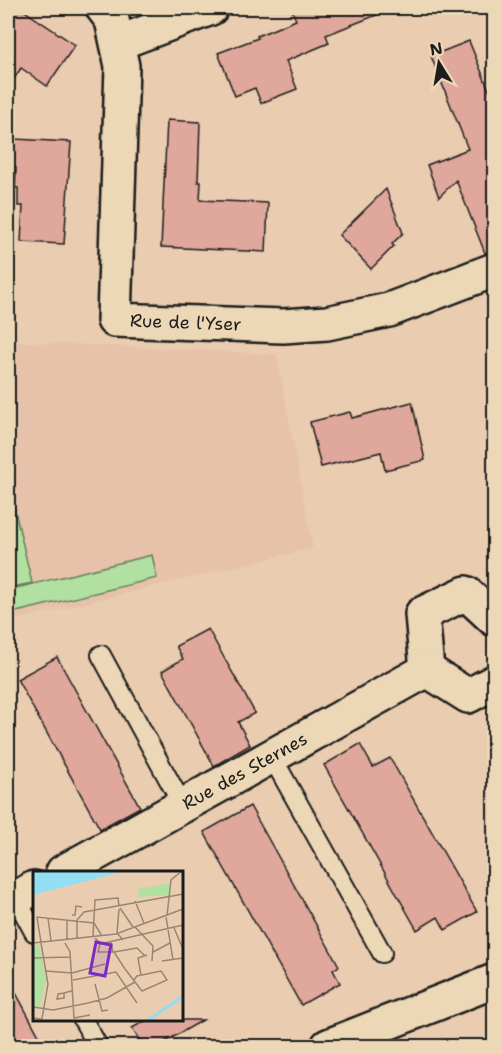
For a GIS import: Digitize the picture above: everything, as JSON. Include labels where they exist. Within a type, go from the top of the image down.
[{"type":"street","name":"Rue de l'Yser","points":[[103,8],[112,20],[118,43],[122,79],[114,321],[283,326],[327,323],[389,310],[495,270]]},
{"type":"street","points":[[118,43],[211,8]]},
{"type":"street","points":[[495,619],[466,593],[422,614],[427,669],[468,696],[495,682]]},
{"type":"street","name":"Rue des Sternes","points":[[67,871],[427,669]]},
{"type":"street","points":[[328,1047],[495,981]]},
{"type":"lane","points":[[101,655],[183,806]]},
{"type":"lane","points":[[272,757],[382,953]]},
{"type":"lane","points":[[19,897],[33,930]]},
{"type":"lane","points":[[84,1021],[98,1047]]},
{"type":"shaded area","points":[[8,341],[277,354],[313,548],[8,622]]},
{"type":"green space","points":[[8,481],[32,583],[8,588]]},
{"type":"green space","points":[[152,555],[157,578],[8,614],[8,590]]},
{"type":"building","points":[[8,8],[20,8],[75,45],[47,86],[21,68],[8,88]]},
{"type":"building","points":[[291,8],[392,9],[326,35],[329,43],[286,61],[297,89],[261,103],[255,88],[235,96],[218,53],[296,20]]},
{"type":"building","points":[[469,41],[495,105],[495,252],[485,253],[456,180],[439,197],[427,165],[468,149],[431,56]]},
{"type":"building","points":[[167,120],[200,122],[198,182],[201,182],[200,200],[268,203],[266,252],[161,247]]},
{"type":"building","points":[[14,139],[71,142],[64,244],[21,242],[23,206],[18,206],[18,188],[15,188],[16,168],[12,163]]},
{"type":"building","points":[[386,189],[403,233],[392,244],[394,246],[371,269],[339,235]]},
{"type":"building","points":[[412,402],[425,460],[385,470],[381,452],[321,467],[310,422],[350,412],[352,418]]},
{"type":"building","points":[[208,629],[255,713],[238,722],[250,745],[214,766],[162,671],[183,659],[176,646]]},
{"type":"building","points":[[57,657],[140,807],[100,829],[17,679]]},
{"type":"building","points":[[360,744],[373,767],[390,758],[477,912],[445,930],[438,917],[417,930],[324,765]]},
{"type":"building","points":[[250,806],[339,966],[333,970],[340,983],[301,1005],[204,832]]},
{"type":"building","points":[[8,978],[45,1047],[8,1047]]},
{"type":"building","points":[[203,1020],[156,1047],[143,1047],[132,1028],[145,1021]]}]
